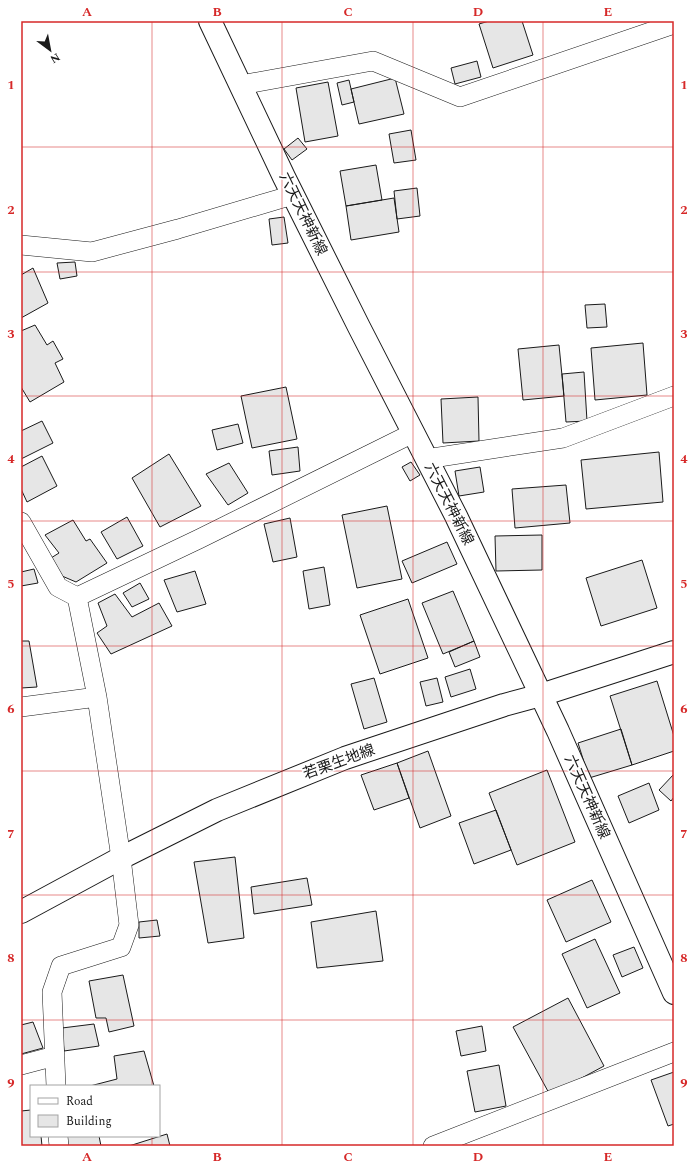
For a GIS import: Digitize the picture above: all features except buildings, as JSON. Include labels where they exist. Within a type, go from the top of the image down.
[{"type":"main road","name":"六天天神新線","points":[[210,21],[359,328],[456,516],[541,695],[674,992]]},
{"type":"main road","name":"若栗生地線","points":[[21,912],[121,858],[217,810],[345,758],[504,705],[541,695],[674,652]]},
{"type":"street","points":[[241,85],[373,61],[460,97],[674,24]]},
{"type":"street","points":[[21,245],[92,252],[178,229],[294,195]]},
{"type":"street","points":[[426,459],[563,438],[674,396]]},
{"type":"street","points":[[77,597],[199,539],[413,433]]},
{"type":"street","points":[[21,522],[58,587],[77,597]]},
{"type":"street","points":[[56,1085],[52,992],[61,966],[121,947],[128,925],[121,858],[98,697],[77,597]]},
{"type":"street","points":[[21,707],[98,697]]},
{"type":"street","points":[[433,1146],[674,1052]]},
{"type":"street","points":[[21,1065],[55,1056]]}]
